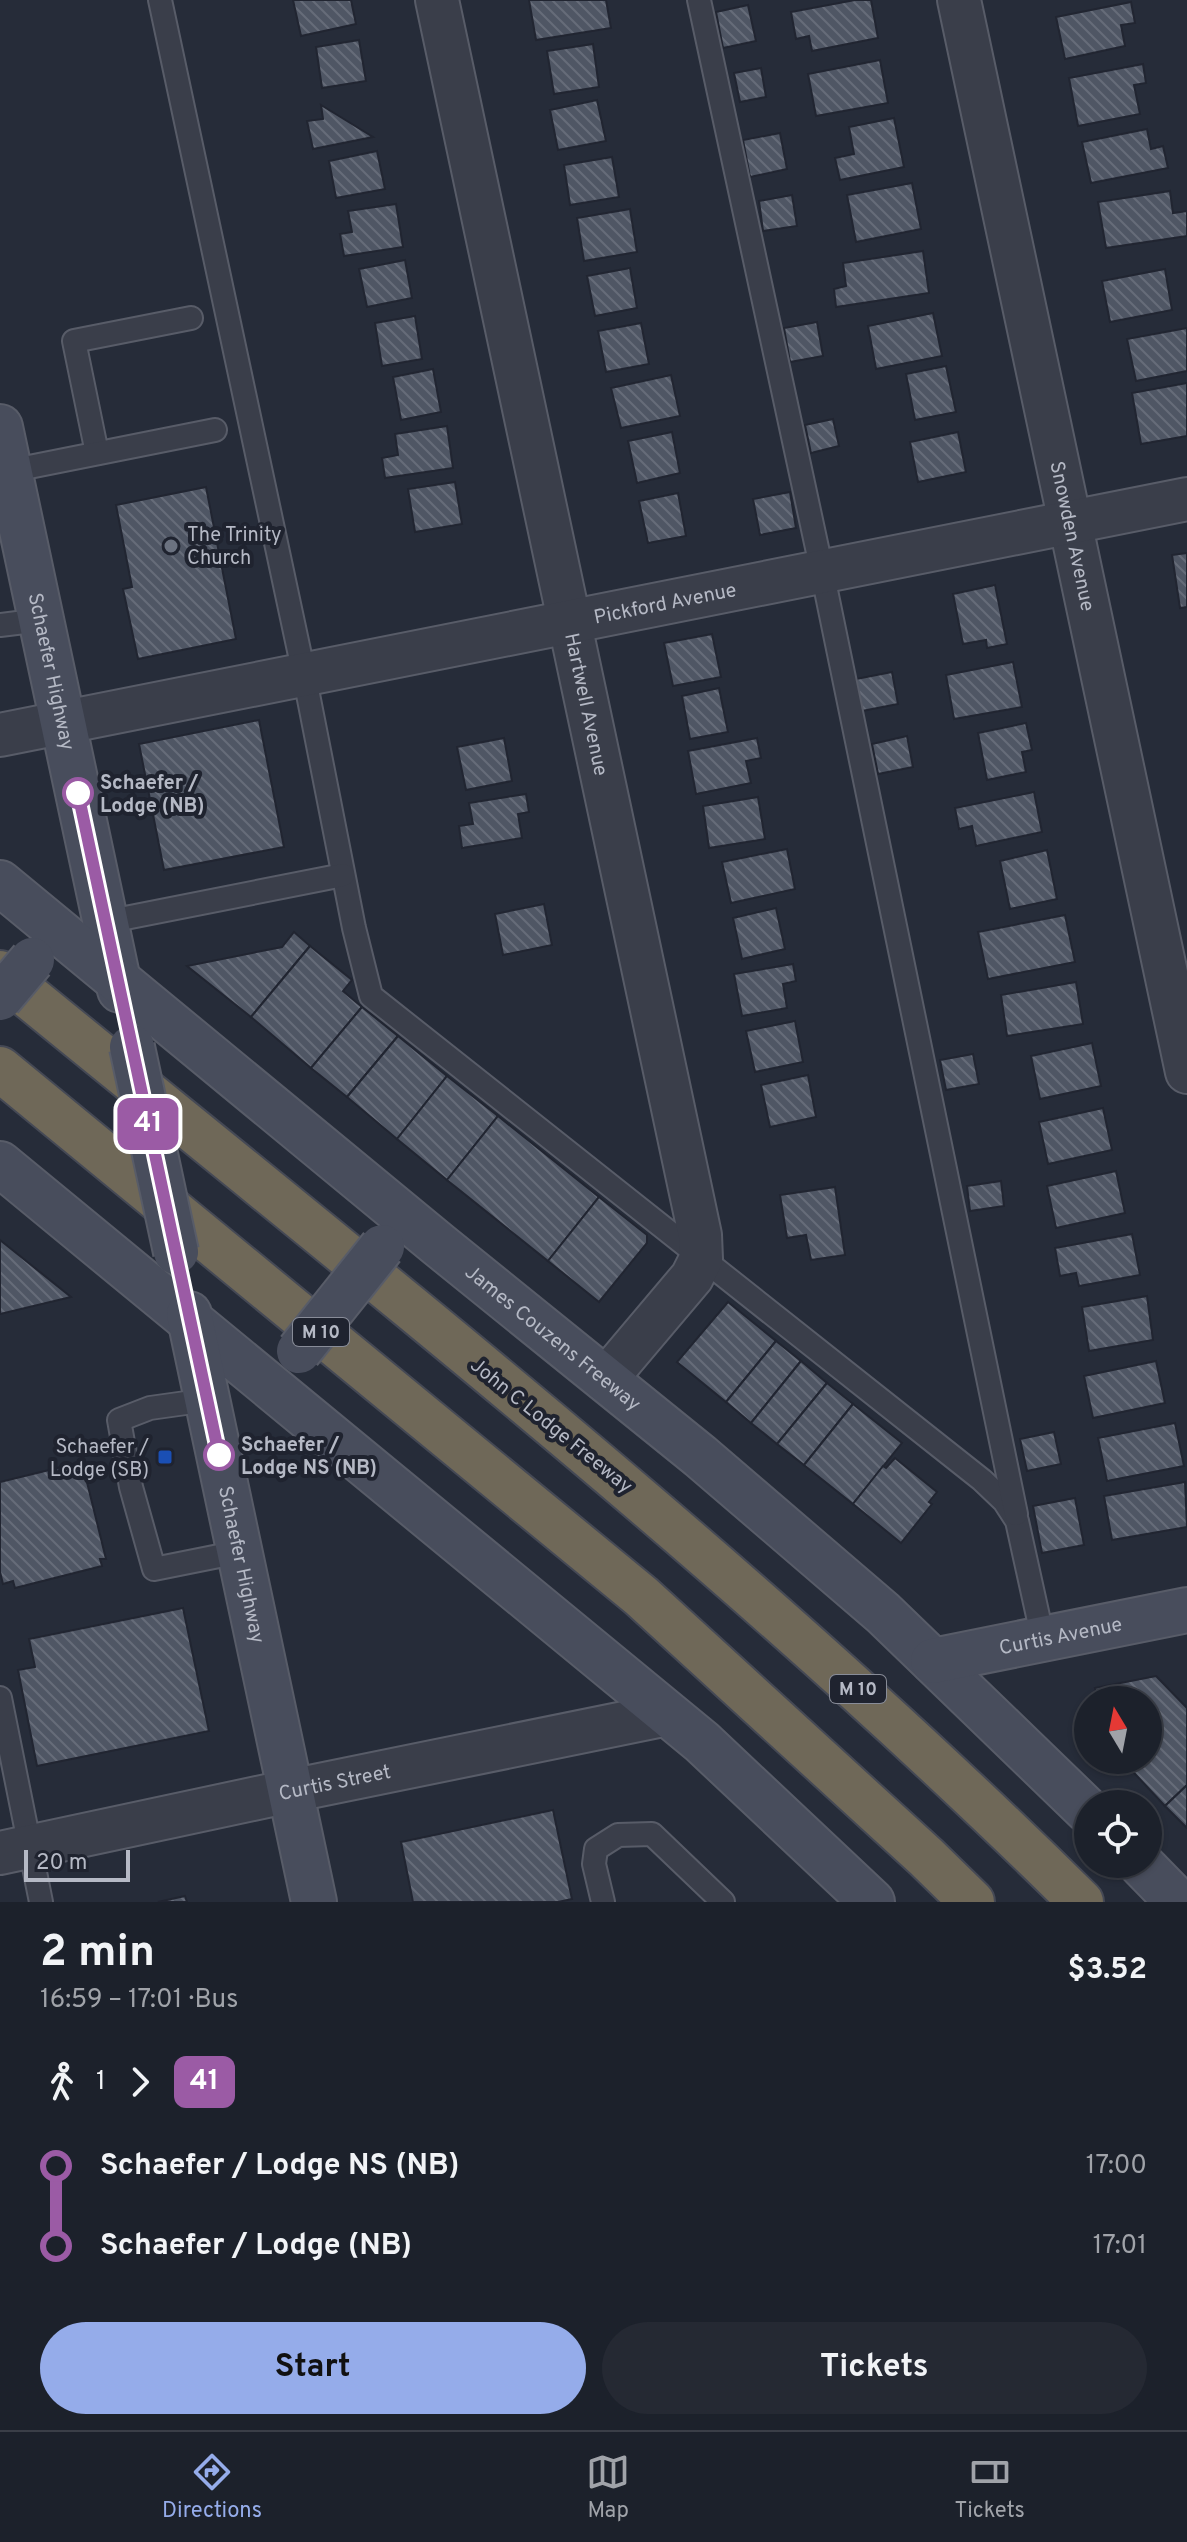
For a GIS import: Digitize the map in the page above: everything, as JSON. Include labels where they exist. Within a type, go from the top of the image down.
[{"type":"highway","name":"John C Lodge Freeway","points":[[16,966],[626,1486],[859,1691],[1003,1824],[1081,1902]]},
{"type":"highway","name":"M 10","points":[[0,1069],[641,1596],[972,1902]]},
{"type":"main road","name":"Schaefer Highway","points":[[0,427],[9,471],[20,622],[63,722],[314,1902]]},
{"type":"main road","name":"James Couzens Freeway","points":[[0,883],[700,1456],[872,1603],[1074,1797]]},
{"type":"main road","points":[[0,998],[37,914]]},
{"type":"main road","points":[[0,1164],[702,1742],[872,1902]]},
{"type":"main road","points":[[299,1412],[299,1351],[382,1247],[439,1245]]},
{"type":"main road","name":"Curtis Avenue","points":[[933,1661],[1187,1610]]},
{"type":"main road","points":[[1155,1878],[1178,1902]]},
{"type":"street","name":"Hartwell Avenue","points":[[437,0],[700,1235],[701,1259]]},
{"type":"street","name":"Snowden Avenue","points":[[959,0],[1187,1072]]},
{"type":"street","name":"Pickford Avenue","points":[[0,735],[1187,499]]},
{"type":"street","points":[[605,1380],[692,1277],[701,1259]]},
{"type":"street","name":"Curtis Street","points":[[15,1849],[668,1714]]},
{"type":"lane","points":[[160,0],[371,996],[982,1480],[1004,1501],[1017,1521]]},
{"type":"lane","points":[[699,0],[822,571],[1043,1639]]},
{"type":"lane","points":[[97,453],[74,341],[191,318]]},
{"type":"lane","points":[[9,471],[215,430]]},
{"type":"lane","points":[[105,922],[343,875]]},
{"type":"lane","points":[[207,1400],[150,1408],[119,1420],[131,1487],[154,1569],[239,1552]]},
{"type":"lane","points":[[0,1698],[15,1849],[41,1902]]},
{"type":"lane","points":[[603,1902],[594,1864],[596,1849],[618,1835],[652,1834],[723,1902]]},
{"type":"building","points":[[293,0],[351,0],[356,24],[301,36]]},
{"type":"building","points":[[529,0],[606,0],[611,28],[536,40]]},
{"type":"building","points":[[871,0],[878,38],[812,51],[809,36],[796,39],[791,12]]},
{"type":"building","points":[[1131,2],[1135,23],[1121,25],[1125,46],[1065,59],[1056,17]]},
{"type":"building","points":[[748,5],[756,41],[723,48],[716,12]]},
{"type":"building","points":[[359,40],[366,81],[322,88],[316,47]]},
{"type":"building","points":[[593,44],[599,87],[554,94],[547,51]]},
{"type":"building","points":[[880,60],[888,103],[816,116],[808,74]]},
{"type":"building","points":[[1143,64],[1146,83],[1134,85],[1140,114],[1078,126],[1069,78]]},
{"type":"building","points":[[761,68],[766,97],[740,102],[734,73]]},
{"type":"building","points":[[597,100],[606,141],[558,150],[550,110]]},
{"type":"building","points":[[321,105],[373,137],[313,149],[307,121],[323,119]]},
{"type":"building","points":[[894,118],[904,167],[840,180],[835,158],[854,154],[849,127]]},
{"type":"building","points":[[1147,129],[1151,149],[1163,146],[1168,168],[1091,183],[1082,142]]},
{"type":"building","points":[[780,133],[787,169],[750,177],[743,140]]},
{"type":"building","points":[[377,151],[385,189],[336,198],[329,161]]},
{"type":"building","points":[[612,157],[619,197],[570,205],[564,165]]},
{"type":"building","points":[[912,183],[921,229],[856,242],[847,195]]},
{"type":"building","points":[[1170,191],[1173,213],[1187,211],[1187,236],[1106,248],[1098,202]]},
{"type":"building","points":[[792,195],[797,226],[763,231],[759,201]]},
{"type":"building","points":[[396,204],[403,247],[344,256],[340,234],[352,232],[348,211]]},
{"type":"building","points":[[630,209],[637,252],[584,261],[577,218]]},
{"type":"building","points":[[923,251],[929,293],[836,307],[834,289],[846,286],[843,263]]},
{"type":"building","points":[[405,260],[412,298],[367,307],[359,269]]},
{"type":"building","points":[[630,268],[637,308],[595,316],[587,276]]},
{"type":"building","points":[[1165,269],[1172,310],[1110,322],[1102,281]]},
{"type":"building","points":[[933,313],[942,356],[876,369],[868,326]]},
{"type":"building","points":[[415,316],[422,359],[382,366],[375,323]]},
{"type":"building","points":[[817,322],[823,356],[790,362],[784,328]]},
{"type":"building","points":[[641,323],[649,364],[606,372],[598,331]]},
{"type":"building","points":[[1187,328],[1187,371],[1136,381],[1127,339]]},
{"type":"building","points":[[946,366],[956,412],[915,420],[906,374]]},
{"type":"building","points":[[433,369],[441,412],[401,420],[393,377]]},
{"type":"building","points":[[671,375],[680,416],[621,428],[611,388]]},
{"type":"building","points":[[1187,383],[1187,436],[1141,444],[1132,393]]},
{"type":"building","points":[[833,419],[839,446],[811,453],[805,425]]},
{"type":"building","points":[[447,426],[453,468],[385,478],[382,458],[398,455],[395,434]]},
{"type":"building","points":[[672,432],[680,473],[637,483],[628,441]]},
{"type":"building","points":[[958,432],[966,472],[918,482],[910,442]]},
{"type":"building","points":[[455,482],[462,524],[415,532],[408,489]]},
{"type":"building","name":"The Trinity Church","points":[[206,487],[236,639],[138,659],[123,589],[132,587],[116,505]]},
{"type":"building","points":[[790,492],[796,528],[760,535],[753,499]]},
{"type":"building","points":[[678,493],[686,536],[648,543],[639,501]]},
{"type":"building","points":[[1187,553],[1187,607],[1180,608],[1172,555]]},
{"type":"building","points":[[995,585],[1007,644],[987,648],[986,640],[963,644],[953,594]]},
{"type":"building","points":[[712,634],[721,677],[673,686],[664,643]]},
{"type":"building","points":[[1013,662],[1022,707],[954,719],[946,675]]},
{"type":"building","points":[[892,672],[898,704],[862,711],[856,679]]},
{"type":"building","points":[[719,688],[728,732],[690,739],[682,696]]},
{"type":"building","points":[[259,720],[284,847],[164,870],[139,744]]},
{"type":"building","points":[[1026,723],[1032,750],[1022,752],[1026,772],[987,780],[978,733]]},
{"type":"building","points":[[907,736],[913,767],[878,774],[872,744]]},
{"type":"building","points":[[504,738],[512,781],[466,790],[457,747]]},
{"type":"building","points":[[757,738],[761,758],[746,761],[751,783],[696,794],[688,751]]},
{"type":"building","points":[[1034,792],[1042,832],[976,846],[972,826],[959,829],[955,808]]},
{"type":"building","points":[[526,794],[529,812],[518,814],[522,838],[462,848],[459,826],[473,824],[469,803]]},
{"type":"building","points":[[758,797],[765,839],[709,848],[703,806]]},
{"type":"building","points":[[787,849],[795,889],[731,903],[722,862]]},
{"type":"building","points":[[1047,850],[1057,899],[1010,909],[1000,861]]},
{"type":"building","points":[[544,904],[552,945],[503,955],[495,914]]},
{"type":"building","points":[[776,908],[785,949],[742,959],[733,918]]},
{"type":"building","points":[[1065,915],[1075,962],[988,979],[978,932]]},
{"type":"building","points":[[294,932],[310,946],[251,1017],[187,966],[282,947]]},
{"type":"building","points":[[310,946],[352,980],[343,991],[362,1007],[311,1068],[251,1017]]},
{"type":"building","points":[[793,964],[796,981],[783,984],[787,1008],[742,1016],[734,974]]},
{"type":"building","points":[[1076,982],[1083,1024],[1007,1036],[1001,995]]},
{"type":"building","points":[[362,1007],[398,1036],[347,1097],[311,1068]]},
{"type":"building","points":[[795,1021],[803,1062],[755,1072],[746,1031]]},
{"type":"building","points":[[398,1036],[447,1076],[397,1139],[347,1097]]},
{"type":"building","points":[[1092,1043],[1101,1086],[1040,1099],[1031,1056]]},
{"type":"building","points":[[973,1054],[979,1084],[946,1090],[940,1060]]},
{"type":"building","points":[[808,1075],[816,1117],[770,1127],[761,1085]]},
{"type":"building","points":[[447,1076],[498,1116],[447,1180],[397,1139]]},
{"type":"building","points":[[1103,1108],[1112,1150],[1048,1164],[1039,1122]]},
{"type":"building","points":[[498,1116],[599,1197],[548,1261],[447,1180]]},
{"type":"building","points":[[1116,1171],[1125,1213],[1056,1228],[1047,1186]]},
{"type":"building","points":[[1001,1181],[1004,1206],[970,1211],[967,1186]]},
{"type":"building","points":[[835,1187],[845,1255],[811,1260],[806,1235],[787,1238],[780,1195]]},
{"type":"building","points":[[599,1197],[647,1235],[647,1243],[599,1302],[548,1261]]},
{"type":"building","points":[[1132,1234],[1140,1275],[1079,1286],[1076,1273],[1060,1276],[1055,1248]]},
{"type":"building","points":[[0,1240],[71,1297],[0,1314]]},
{"type":"building","points":[[1147,1296],[1153,1340],[1089,1351],[1082,1307]]},
{"type":"building","points":[[728,1302],[776,1341],[726,1402],[677,1362]]},
{"type":"building","points":[[776,1341],[801,1361],[751,1423],[726,1402]]},
{"type":"building","points":[[801,1361],[827,1383],[777,1444],[751,1423]]},
{"type":"building","points":[[1156,1361],[1165,1403],[1093,1418],[1084,1376]]},
{"type":"building","points":[[827,1383],[853,1404],[804,1465],[777,1444]]},
{"type":"building","points":[[853,1404],[902,1443],[853,1504],[804,1465]]},
{"type":"building","points":[[1175,1423],[1184,1466],[1107,1481],[1098,1438]]},
{"type":"building","points":[[1054,1432],[1061,1464],[1027,1471],[1020,1439]]},
{"type":"building","points":[[895,1458],[937,1492],[929,1502],[932,1504],[901,1543],[853,1504],[883,1466],[886,1468]]},
{"type":"building","points":[[82,1462],[106,1559],[100,1559],[102,1566],[15,1588],[13,1581],[3,1584],[0,1572],[0,1482]]},
{"type":"building","points":[[1185,1482],[1187,1527],[1112,1540],[1104,1496]]},
{"type":"building","points":[[1075,1498],[1084,1545],[1042,1553],[1033,1506]]},
{"type":"building","points":[[183,1608],[209,1731],[37,1766],[18,1670],[35,1667],[29,1639]]},
{"type":"building","points":[[1156,1676],[1187,1708],[1187,1785],[1165,1806],[1162,1790],[1150,1790],[1135,1774],[1162,1774],[1162,1686],[1105,1686]]},
{"type":"building","points":[[1187,1785],[1187,1828],[1165,1806]]},
{"type":"building","points":[[553,1810],[572,1899],[558,1902],[413,1902],[401,1842]]},
{"type":"building","points":[[185,1896],[187,1902],[158,1902]]},
{"type":"bus line","name":"41","points":[[78,793],[219,1455]]},
{"type":"place","name":"The Trinity Church","points":[[171,546]]},
{"type":"place","name":"Schaefer / Lodge (NB)","points":[[78,793]]},
{"type":"place","name":"Schaefer / Lodge NS (NB)","points":[[219,1455]]},
{"type":"place","name":"Schaefer / Lodge (SB)","points":[[165,1457]]}]
